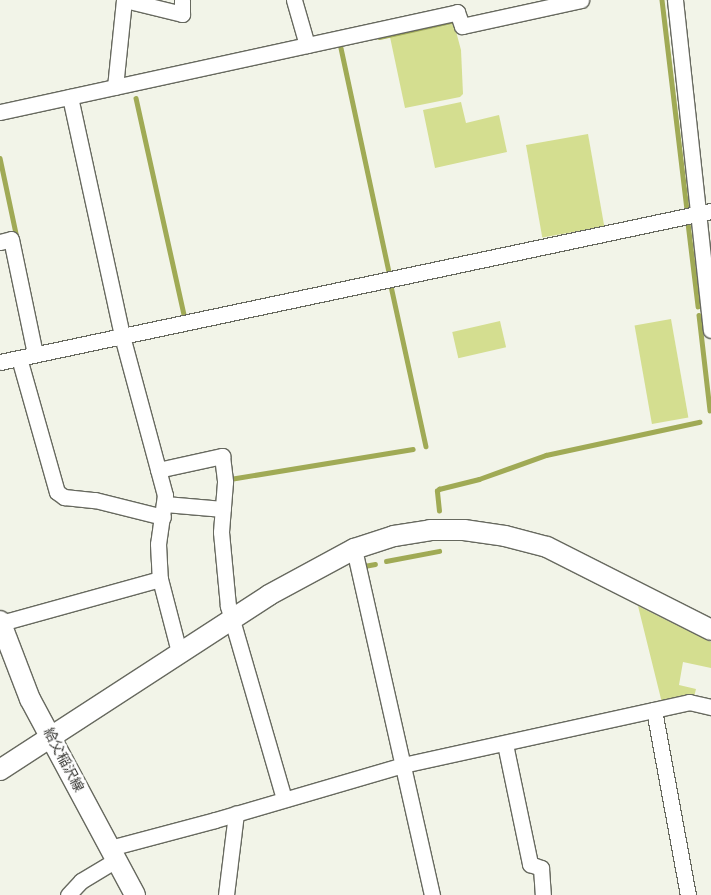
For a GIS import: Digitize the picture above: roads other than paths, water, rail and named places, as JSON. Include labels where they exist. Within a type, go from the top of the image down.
[{"type":"street","points":[[115,87],[124,0],[182,14],[182,0]]},
{"type":"street","points":[[294,0],[307,45]]},
{"type":"street","points":[[0,112],[307,45],[456,6],[462,26],[581,0]]},
{"type":"street","points":[[675,0],[705,212],[711,330]]},
{"type":"street","points":[[70,97],[122,336],[158,470],[164,511],[158,544],[160,579],[180,652]]},
{"type":"street","points":[[0,362],[705,212]]},
{"type":"street","points":[[0,242],[11,239],[35,354]]},
{"type":"street","points":[[20,358],[57,492],[64,497],[164,511],[223,509]]},
{"type":"street","points":[[158,470],[222,456],[225,482],[221,532],[228,606],[284,799]]},
{"type":"street","points":[[0,770],[52,738],[269,595],[354,549],[394,536],[430,530],[464,530],[505,536],[548,547],[711,630]]},
{"type":"street","points":[[354,549],[432,895]]},
{"type":"street","points":[[0,622],[160,579]]},
{"type":"street","name":"給父稲沢線","points":[[0,622],[30,699],[135,895]]},
{"type":"street","points":[[68,895],[81,881],[113,854],[284,799],[403,765],[689,702],[711,707]]},
{"type":"street","points":[[654,710],[688,895]]},
{"type":"street","points":[[505,744],[530,864],[541,868],[543,895]]},
{"type":"street","points":[[226,895],[236,814]]},
{"type":"waterway","points":[[662,0],[687,209]]},
{"type":"waterway","points":[[379,37],[452,21]]},
{"type":"waterway","points":[[341,48],[389,272]]},
{"type":"waterway","points":[[136,98],[184,314]]},
{"type":"waterway","points":[[0,158],[17,238]]},
{"type":"waterway","points":[[688,223],[698,306]]},
{"type":"waterway","points":[[391,286],[426,446]]},
{"type":"waterway","points":[[699,315],[710,410]]},
{"type":"waterway","points":[[439,511],[437,491],[439,489],[479,479],[546,455],[699,422]]},
{"type":"waterway","points":[[230,479],[413,449]]},
{"type":"waterway","points":[[386,561],[439,551]]},
{"type":"waterway","points":[[365,570],[364,566],[375,564]]}]
